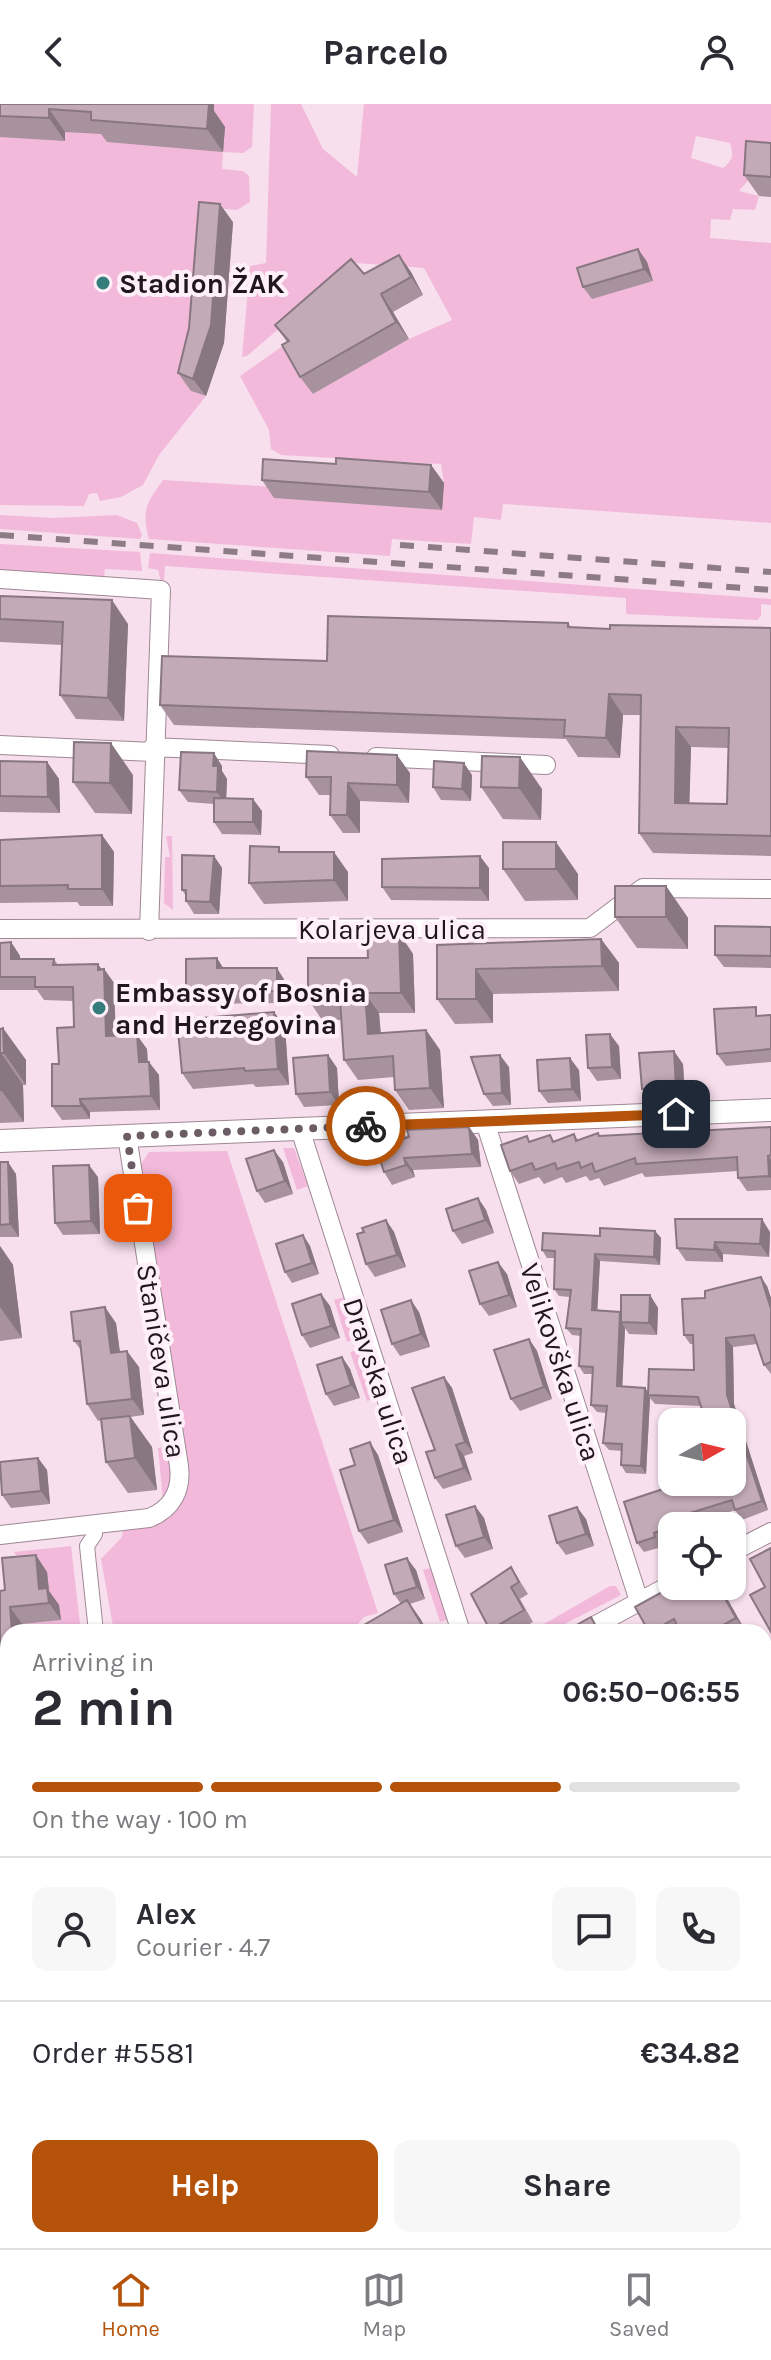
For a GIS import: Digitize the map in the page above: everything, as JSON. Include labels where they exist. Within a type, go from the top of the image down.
[{"type":"street","points":[[0,579],[161,590],[149,931]]},
{"type":"street","points":[[0,745],[546,765]]},
{"type":"street","name":"Kolarjeva ulica","points":[[0,929],[590,928],[643,888],[771,889]]},
{"type":"street","points":[[0,1141],[771,1110]]},
{"type":"street","name":"Velikovška ulica","points":[[485,1122],[639,1601]]},
{"type":"street","name":"Dravska ulica","points":[[300,1129],[458,1624]]},
{"type":"street","name":"Staničeva ulica","points":[[0,1535],[149,1518],[168,1507],[176,1497],[181,1476],[127,1136]]},
{"type":"street","points":[[94,1524],[95,1534],[87,1546],[95,1624]]},
{"type":"street","points":[[746,1545],[771,1532]]},
{"type":"street","points":[[597,1624],[658,1591]]},
{"type":"shaded area","name":"Stadion ŽAK","points":[[0,104],[254,104],[252,147],[243,153],[223,152],[222,169],[243,171],[249,176],[250,202],[237,210],[213,208],[191,391],[206,396],[159,455],[143,485],[121,497],[100,501],[97,493],[89,494],[84,506],[0,505]]},
{"type":"shaded area","points":[[271,104],[301,104],[323,149],[357,177],[364,104],[771,104],[771,154],[739,191],[759,196],[755,210],[733,209],[730,220],[711,219],[710,238],[771,243],[771,523],[503,504],[501,520],[474,517],[471,544],[392,539],[390,556],[149,539],[147,507],[163,480],[275,487],[444,483],[441,464],[281,455],[271,449],[269,430],[240,376],[287,343],[313,394],[409,339],[452,320],[424,268],[356,263],[247,356],[242,357],[250,266],[266,263]],"holes":[[[696,136],[730,143],[732,157],[723,168],[691,158]]]},
{"type":"shaded area","points":[[0,515],[53,518],[117,515],[137,523],[142,535],[140,539],[0,529]]},
{"type":"shaded area","points":[[0,544],[140,552],[142,571],[105,569],[104,577],[0,570]]},
{"type":"shaded area","points":[[150,553],[771,599],[771,605],[761,604],[761,616],[757,620],[626,614],[626,598],[165,566],[164,582],[161,582],[158,570],[148,568]]},
{"type":"shaded area","points":[[166,836],[172,836],[173,910],[164,903],[165,857],[170,857]]},
{"type":"shaded area","points":[[283,1148],[294,1148],[308,1186],[297,1190]]},
{"type":"shaded area","points":[[227,1151],[378,1613],[364,1617],[358,1624],[113,1624],[101,1559],[122,1537],[123,1530],[154,1523],[170,1514],[177,1508],[187,1488],[141,1164],[149,1152]]},
{"type":"shaded area","points":[[344,1297],[358,1338],[347,1342],[334,1300]]},
{"type":"shaded area","points":[[362,1348],[378,1397],[367,1401],[350,1352]]},
{"type":"shaded area","points":[[168,1446],[172,1479],[163,1500],[158,1448]]},
{"type":"shaded area","points":[[71,1546],[80,1624],[22,1624],[60,1620],[14,1552]]},
{"type":"shaded area","points":[[434,1567],[451,1618],[440,1622],[423,1570]]},
{"type":"shaded area","points":[[610,1586],[616,1586],[621,1595],[565,1624],[544,1624]]},
{"type":"building","points":[[0,104],[209,104],[207,129],[91,120],[91,112],[49,109],[49,118],[0,116]]},
{"type":"building","points":[[746,141],[771,143],[771,177],[744,175]]},
{"type":"building","points":[[199,202],[220,204],[211,325],[193,379],[178,373],[189,328]]},
{"type":"building","points":[[638,249],[644,269],[583,287],[577,268]]},
{"type":"building","points":[[399,255],[411,277],[381,294],[396,322],[300,377],[282,345],[289,341],[275,325],[351,259],[364,274]]},
{"type":"building","points":[[336,458],[431,465],[429,492],[262,480],[263,459],[336,464]]},
{"type":"building","points":[[0,596],[112,600],[108,698],[60,695],[63,622],[0,619]]},
{"type":"building","points":[[328,616],[568,623],[568,627],[610,629],[610,625],[771,628],[771,836],[639,833],[641,695],[609,694],[606,738],[564,736],[565,720],[160,705],[162,656],[327,661]],"holes":[[[676,727],[729,728],[727,804],[675,803]]]},
{"type":"building","points":[[74,742],[111,743],[110,783],[73,782]]},
{"type":"building","points":[[307,751],[397,755],[397,785],[348,783],[347,815],[330,815],[331,777],[306,777]]},
{"type":"building","points":[[181,752],[214,753],[213,766],[218,766],[217,792],[179,790]]},
{"type":"building","points":[[482,756],[520,757],[519,788],[481,787]]},
{"type":"building","points":[[0,761],[47,762],[48,797],[0,796]]},
{"type":"building","points":[[434,761],[464,763],[462,789],[433,787]]},
{"type":"building","points":[[214,798],[253,799],[253,822],[214,822]]},
{"type":"building","points":[[102,835],[102,889],[68,889],[68,885],[0,886],[0,840]]},
{"type":"building","points":[[503,842],[556,842],[556,869],[503,869]]},
{"type":"building","points":[[250,846],[279,847],[279,852],[334,852],[334,880],[249,883]]},
{"type":"building","points":[[182,855],[214,856],[210,902],[186,901],[186,890],[182,890]]},
{"type":"building","points":[[480,856],[480,888],[382,887],[382,859]]},
{"type":"building","points":[[615,886],[666,886],[666,917],[615,917]]},
{"type":"building","points":[[715,926],[771,927],[771,956],[715,955]]},
{"type":"building","points":[[399,933],[401,993],[365,993],[368,1034],[426,1030],[430,1088],[395,1090],[393,1056],[344,1060],[340,999],[308,999],[308,958],[368,958],[367,934]]},
{"type":"building","points":[[601,939],[602,966],[476,969],[476,999],[437,999],[437,945]]},
{"type":"building","points":[[11,942],[11,959],[54,959],[53,965],[98,964],[98,970],[104,969],[106,1036],[137,1035],[139,1062],[149,1062],[151,1096],[80,1099],[81,1106],[52,1106],[52,1064],[59,1064],[57,1028],[74,1027],[73,987],[35,987],[35,977],[0,977],[0,943]]},
{"type":"building","points":[[217,958],[217,968],[277,968],[277,991],[186,992],[186,959]]},
{"type":"building","points":[[756,1007],[756,1016],[771,1015],[771,1049],[717,1054],[714,1009]]},
{"type":"building","points":[[274,1012],[278,1069],[245,1071],[244,1068],[182,1073],[177,1020]]},
{"type":"building","points":[[3,1028],[4,1053],[1,1053],[0,1090],[0,1029]]},
{"type":"building","points":[[610,1034],[612,1067],[588,1068],[586,1035]]},
{"type":"building","points":[[674,1051],[676,1087],[642,1089],[639,1053]]},
{"type":"building","points":[[328,1055],[330,1092],[296,1094],[293,1058]]},
{"type":"building","points":[[500,1055],[502,1093],[484,1094],[471,1057]]},
{"type":"building","points":[[570,1058],[572,1089],[539,1091],[537,1060]]},
{"type":"building","points":[[469,1127],[472,1154],[404,1158],[406,1165],[384,1172],[376,1147],[409,1137],[407,1130]]},
{"type":"building","points":[[771,1127],[769,1176],[738,1178],[737,1157],[636,1164],[635,1158],[595,1172],[592,1163],[581,1168],[579,1162],[557,1169],[555,1163],[535,1170],[532,1163],[510,1171],[501,1145],[527,1136],[529,1142],[550,1135],[553,1142],[574,1134],[576,1141],[598,1133],[599,1136]]},
{"type":"building","points":[[274,1150],[285,1181],[257,1191],[246,1159]]},
{"type":"building","points":[[0,1162],[8,1162],[10,1224],[0,1225]]},
{"type":"building","points":[[89,1165],[91,1221],[55,1223],[53,1166]]},
{"type":"building","points":[[478,1198],[485,1220],[453,1231],[446,1209]]},
{"type":"building","points":[[675,1219],[762,1219],[760,1244],[715,1242],[714,1250],[677,1248]]},
{"type":"building","points":[[386,1220],[397,1255],[366,1264],[357,1234],[364,1232],[362,1228]]},
{"type":"building","points":[[600,1228],[655,1231],[654,1257],[595,1254],[592,1310],[620,1312],[617,1386],[645,1388],[641,1466],[621,1465],[622,1444],[603,1443],[607,1406],[591,1405],[593,1367],[579,1366],[581,1329],[566,1328],[571,1290],[554,1289],[555,1251],[542,1250],[543,1233],[600,1236]]},
{"type":"building","points":[[303,1235],[312,1263],[285,1272],[276,1244]]},
{"type":"building","points":[[498,1262],[509,1295],[480,1304],[469,1271]]},
{"type":"building","points":[[761,1277],[771,1309],[771,1362],[764,1365],[754,1335],[726,1338],[727,1395],[731,1408],[702,1408],[698,1397],[648,1395],[649,1369],[694,1370],[693,1335],[684,1335],[682,1299],[705,1298],[705,1291]]},
{"type":"building","points":[[321,1294],[331,1326],[302,1335],[292,1304]]},
{"type":"building","points":[[621,1295],[650,1295],[649,1323],[621,1322]]},
{"type":"building","points":[[411,1300],[421,1334],[392,1344],[381,1310]]},
{"type":"building","points":[[105,1307],[111,1353],[127,1351],[132,1399],[87,1404],[80,1341],[74,1341],[71,1312]]},
{"type":"building","points":[[529,1339],[544,1387],[511,1399],[494,1350]]},
{"type":"building","points":[[342,1357],[351,1385],[326,1394],[317,1365]]},
{"type":"building","points":[[444,1377],[465,1442],[456,1445],[464,1468],[435,1478],[426,1452],[435,1450],[412,1388]]},
{"type":"building","points":[[130,1416],[135,1458],[106,1462],[101,1419]]},
{"type":"building","points":[[370,1442],[394,1520],[359,1531],[340,1470],[355,1465],[350,1449]]},
{"type":"building","points":[[746,1453],[762,1501],[735,1510],[732,1500],[693,1512],[658,1512],[655,1537],[637,1543],[624,1502],[658,1491],[658,1496],[746,1496]]},
{"type":"building","points":[[38,1458],[41,1491],[2,1495],[0,1462]]},
{"type":"building","points":[[475,1506],[484,1537],[456,1546],[446,1515]]},
{"type":"building","points":[[577,1507],[586,1534],[557,1543],[549,1516]]},
{"type":"building","points":[[771,1548],[771,1624],[766,1624],[750,1595],[765,1587],[750,1559]]},
{"type":"building","points":[[36,1555],[39,1589],[47,1588],[49,1603],[10,1607],[11,1624],[0,1624],[0,1591],[5,1590],[2,1558]]},
{"type":"building","points":[[407,1558],[417,1587],[394,1594],[385,1565]]},
{"type":"building","points":[[511,1567],[519,1582],[511,1587],[524,1610],[500,1624],[487,1624],[471,1594]]},
{"type":"building","points":[[658,1594],[658,1600],[726,1600],[736,1618],[725,1624],[676,1624],[674,1619],[665,1624],[645,1624],[635,1607]]},
{"type":"building","points":[[407,1600],[421,1624],[366,1624]]},
{"type":"building","points":[[591,1617],[595,1624],[578,1624]]},
{"type":"railway","points":[[0,535],[771,590]]},
{"type":"railway","points":[[400,545],[771,572]]},
{"type":"way so far","points":[[138,1208],[127,1136],[366,1126]]},
{"type":"place","name":"Stadion ŽAK","points":[[103,283]]},
{"type":"place","name":"Embassy of Bosnia and Herzegovina","points":[[99,1008]]},
{"type":"route","points":[[366,1126],[676,1114]]}]
